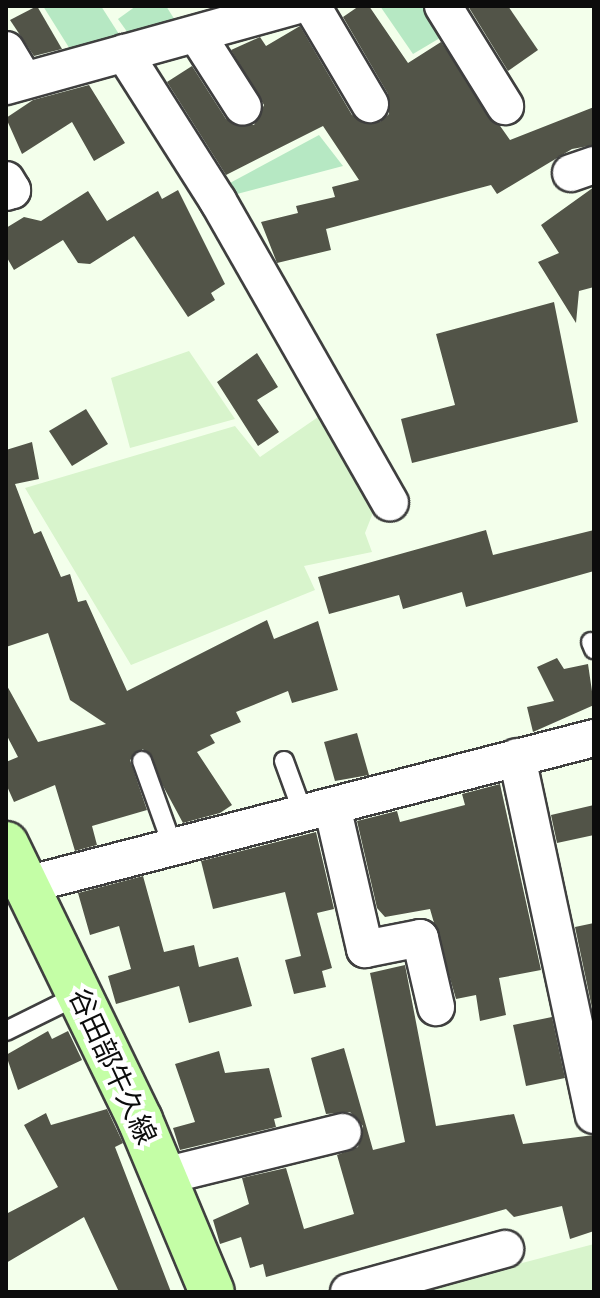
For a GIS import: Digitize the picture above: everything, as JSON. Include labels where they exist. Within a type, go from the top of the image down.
[{"type":"main road","name":"谷田部牛久線","points":[[6,844],[164,1176],[212,1292]]},
{"type":"street","points":[[12,72],[124,53],[197,35],[251,12],[294,6]]},
{"type":"street","points":[[312,6],[370,104]]},
{"type":"street","points":[[443,6],[505,106]]},
{"type":"street","points":[[197,35],[243,107]]},
{"type":"street","points":[[124,53],[218,201],[390,502]]},
{"type":"street","points":[[6,180],[12,190],[6,192]]},
{"type":"street","points":[[26,885],[594,738]]},
{"type":"street","points":[[517,757],[594,1115]]},
{"type":"street","points":[[317,810],[365,949],[420,938],[436,1007]]},
{"type":"street","points":[[164,1176],[343,1132]]},
{"type":"street","points":[[349,1292],[505,1249]]},
{"type":"lane","points":[[142,761],[173,847]]},
{"type":"lane","points":[[284,761],[317,810]]},
{"type":"lane","points":[[6,1031],[79,995]]},
{"type":"green space","points":[[43,6],[101,6],[124,42],[73,54]]},
{"type":"green space","points":[[136,6],[166,6],[180,28],[133,40],[118,19]]},
{"type":"green space","points":[[380,6],[427,6],[445,35],[413,54]]},
{"type":"green space","points":[[319,135],[343,166],[233,195],[228,184]]},
{"type":"green space","points":[[189,351],[235,419],[130,448],[111,378]]},
{"type":"green space","points":[[321,415],[376,505],[365,533],[372,552],[304,566],[315,590],[131,665],[25,488],[235,426],[260,457]]},
{"type":"green space","points":[[594,1244],[594,1292],[412,1292]]},
{"type":"building","points":[[37,6],[62,49],[34,56],[10,20]]},
{"type":"building","points":[[359,6],[369,6],[408,63],[441,42],[510,140],[594,107],[594,145],[572,149],[497,194],[491,185],[326,229],[331,250],[277,263],[261,222],[298,213],[296,206],[335,197],[332,187],[359,180],[323,126],[226,175],[167,82],[192,66],[226,119],[254,125],[264,105],[231,50],[260,37],[266,46],[300,26],[352,115],[380,122],[389,114],[388,94],[343,17]]},
{"type":"building","points":[[468,6],[508,6],[538,50],[508,71]]},
{"type":"building","points":[[89,85],[125,143],[94,161],[72,122],[22,154],[6,118],[33,100]]},
{"type":"building","points":[[594,187],[594,287],[579,291],[576,323],[538,262],[559,253],[541,225]]},
{"type":"building","points":[[178,190],[225,284],[211,293],[215,300],[188,317],[134,236],[90,264],[78,263],[63,240],[14,270],[6,256],[6,228],[24,217],[41,221],[88,191],[107,221],[158,191],[162,199]]},
{"type":"building","points":[[554,302],[578,422],[412,463],[401,419],[455,405],[436,334]]},
{"type":"building","points":[[257,353],[278,387],[257,400],[279,432],[258,446],[217,382]]},
{"type":"building","points":[[86,409],[108,444],[72,466],[49,431]]},
{"type":"building","points":[[32,442],[39,479],[15,484],[34,534],[41,531],[61,577],[70,574],[78,602],[86,600],[127,691],[267,620],[274,639],[318,621],[338,690],[292,703],[288,691],[236,712],[241,722],[210,735],[215,743],[197,752],[232,805],[220,813],[183,823],[143,749],[130,760],[147,810],[92,826],[97,845],[75,851],[55,785],[14,802],[6,784],[6,762],[18,757],[6,734],[6,684],[38,742],[106,724],[70,700],[48,633],[6,647],[6,450]]},
{"type":"building","points":[[486,530],[493,555],[594,530],[594,571],[466,607],[462,592],[403,609],[399,595],[329,614],[318,577]]},
{"type":"building","points":[[557,658],[564,669],[588,664],[594,705],[533,732],[527,707],[554,701],[537,667]]},
{"type":"building","points":[[357,733],[369,775],[335,781],[324,742]]},
{"type":"building","points":[[500,784],[541,970],[499,978],[506,1015],[480,1021],[476,995],[456,999],[430,909],[385,917],[377,908],[357,821],[397,811],[400,822],[465,805],[462,794]]},
{"type":"building","points":[[594,805],[594,835],[557,843],[551,815]]},
{"type":"building","points":[[316,832],[334,909],[317,913],[332,968],[322,971],[326,987],[294,994],[285,960],[301,956],[285,892],[213,909],[201,861]]},
{"type":"building","points":[[143,876],[164,952],[194,945],[199,967],[238,957],[252,1006],[189,1023],[179,986],[116,1004],[108,976],[131,969],[119,926],[90,935],[78,893]]},
{"type":"building","points":[[594,923],[594,1008],[592,1008],[575,927]]},
{"type":"building","points":[[405,965],[436,1126],[514,1114],[523,1144],[594,1135],[594,1231],[570,1239],[562,1206],[514,1217],[506,1209],[266,1277],[263,1264],[250,1268],[241,1237],[220,1244],[213,1220],[249,1204],[242,1178],[286,1168],[304,1229],[354,1214],[337,1155],[358,1147],[363,1126],[350,1112],[326,1114],[311,1058],[344,1048],[373,1150],[405,1142],[370,973]]},
{"type":"building","points":[[552,1017],[565,1078],[526,1086],[513,1025]]},
{"type":"building","points":[[48,1031],[52,1039],[68,1031],[82,1060],[18,1090],[6,1055]]},
{"type":"building","points":[[219,1051],[225,1073],[269,1068],[282,1117],[274,1119],[276,1127],[180,1150],[173,1128],[195,1122],[175,1064]]},
{"type":"building","points":[[107,1109],[123,1143],[115,1147],[171,1292],[119,1292],[84,1217],[6,1263],[6,1214],[58,1187],[24,1125],[46,1113],[51,1125]]}]
